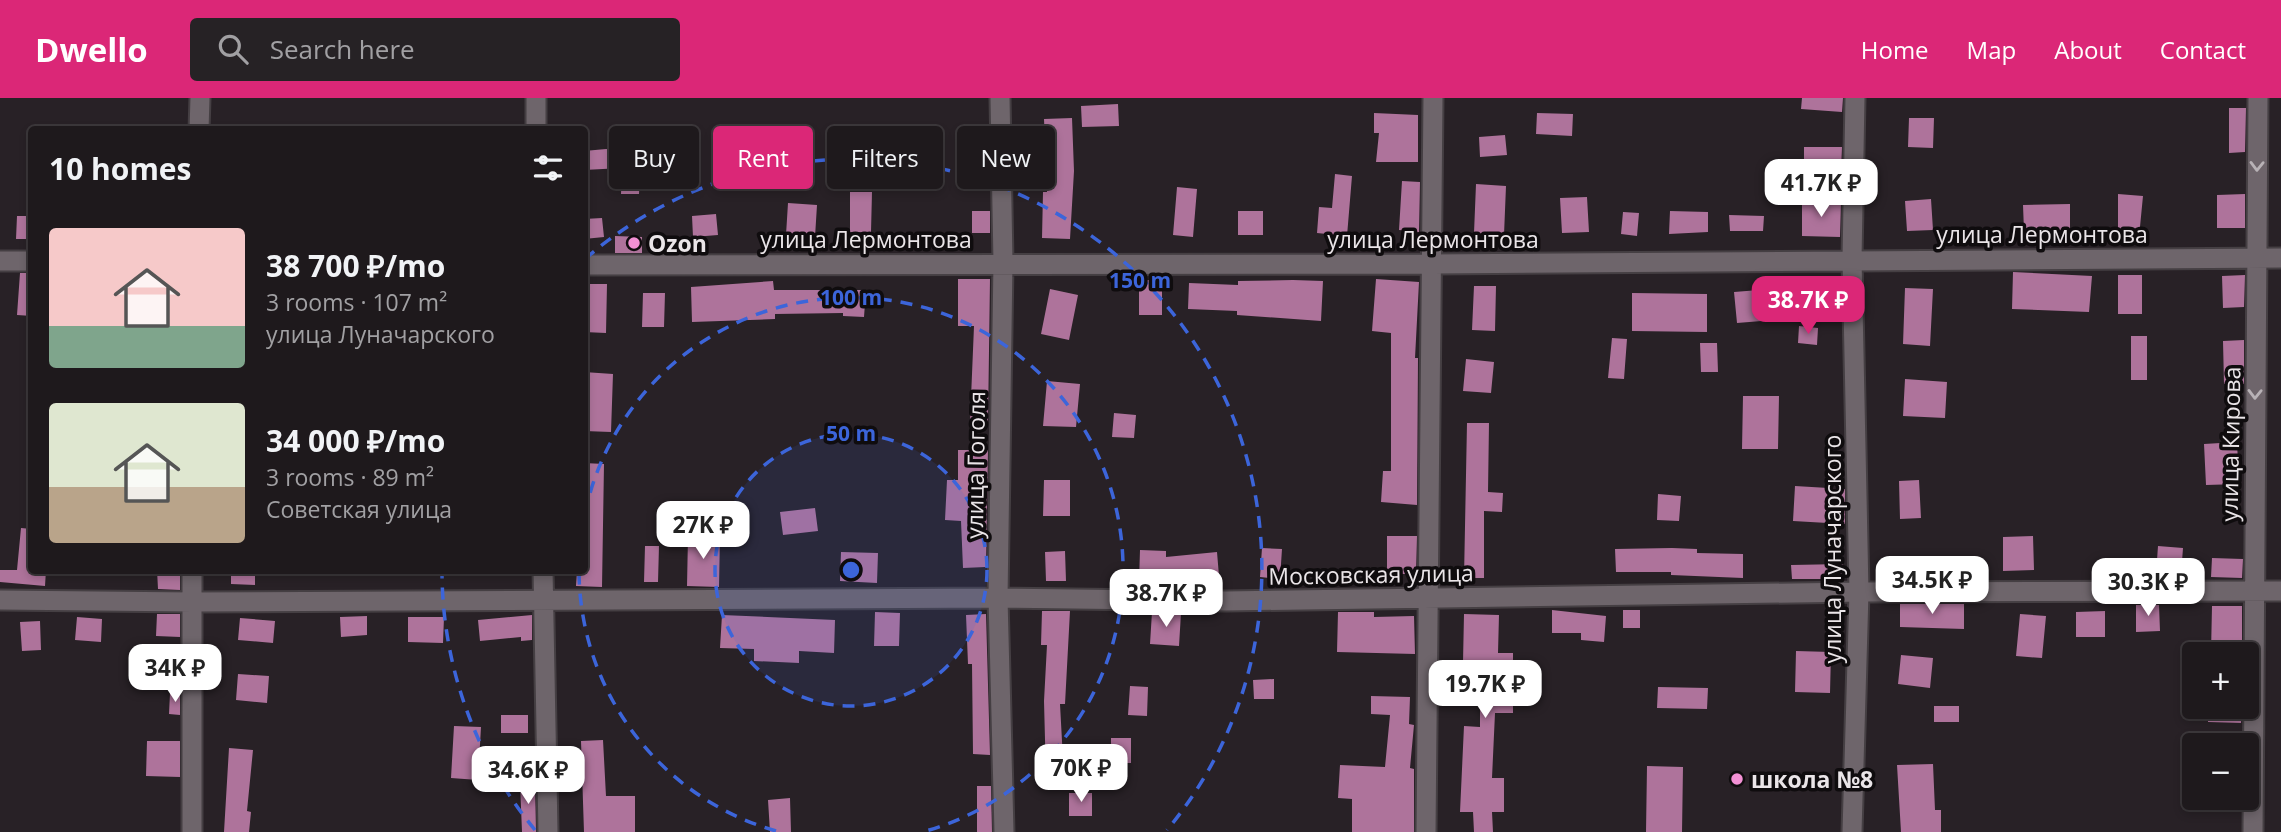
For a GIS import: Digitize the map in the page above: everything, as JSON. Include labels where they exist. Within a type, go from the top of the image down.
[{"type":"street","points":[[199,126],[200,98]]},
{"type":"street","points":[[536,98],[536,126]]},
{"type":"street","name":"улица Гоголя","points":[[1000,98],[1003,262],[998,598],[1004,832]]},
{"type":"street","points":[[1426,832],[1433,98]]},
{"type":"street","name":"улица Луначарского","points":[[1852,832],[1859,592],[1852,259],[1855,98]]},
{"type":"street","name":"улица Кирова","points":[[2253,832],[2258,98]]},
{"type":"street","name":"улица Лермонтова","points":[[588,265],[1003,262],[1433,264],[2281,258]]},
{"type":"street","points":[[0,261],[28,261]]},
{"type":"street","points":[[192,574],[192,832]]},
{"type":"street","points":[[543,574],[548,832]]},
{"type":"street","name":"Московская улица","points":[[0,600],[192,602],[998,598],[1226,601],[1859,592],[2281,591]]},
{"type":"building","points":[[1802,98],[1843,98],[1842,112],[1801,109]]},
{"type":"building","points":[[1118,104],[1119,126],[1082,127],[1081,106]]},
{"type":"building","points":[[2229,108],[2246,108],[2245,152],[2229,153]]},
{"type":"building","points":[[1374,113],[1418,115],[1418,162],[1376,162],[1379,133],[1374,133]]},
{"type":"building","points":[[1537,113],[1573,114],[1572,136],[1536,134]]},
{"type":"building","points":[[1072,118],[1074,171],[1070,239],[1042,238],[1043,192],[1055,189],[1055,126],[1044,126],[1044,119]]},
{"type":"building","points":[[1909,118],[1934,118],[1933,148],[1908,147]]},
{"type":"building","points":[[1505,135],[1507,155],[1480,157],[1479,137]]},
{"type":"building","points":[[1804,147],[1842,147],[1841,171],[1804,171]]},
{"type":"building","points":[[609,149],[609,169],[588,170],[588,151]]},
{"type":"building","points":[[1335,174],[1352,176],[1347,236],[1317,233],[1319,207],[1332,208]]},
{"type":"building","points":[[1402,181],[1420,182],[1419,232],[1399,230]]},
{"type":"building","points":[[1476,184],[1506,186],[1504,235],[1474,233]]},
{"type":"building","points":[[1177,187],[1197,189],[1193,237],[1173,235]]},
{"type":"building","points":[[621,189],[639,189],[639,194],[621,194]]},
{"type":"building","points":[[850,192],[872,192],[871,232],[850,232]]},
{"type":"building","points":[[2118,194],[2143,196],[2139,237],[2118,235]]},
{"type":"building","points":[[2245,194],[2245,228],[2217,228],[2217,195]]},
{"type":"building","points":[[1587,197],[1589,232],[1562,233],[1560,198]]},
{"type":"building","points":[[1931,199],[1933,230],[1907,231],[1905,201]]},
{"type":"building","points":[[1802,201],[1841,202],[1840,237],[1802,236]]},
{"type":"building","points":[[788,203],[817,205],[815,237],[786,235]]},
{"type":"building","points":[[2070,204],[2070,230],[2024,231],[2023,205]]},
{"type":"building","points":[[972,211],[990,211],[990,233],[972,233]]},
{"type":"building","points":[[1238,211],[1263,211],[1263,235],[1238,235]]},
{"type":"building","points":[[1670,211],[1708,212],[1708,232],[1669,234]]},
{"type":"building","points":[[1623,212],[1639,213],[1637,236],[1621,234]]},
{"type":"building","points":[[716,214],[718,235],[693,237],[692,216]]},
{"type":"building","points":[[1729,215],[1764,216],[1763,231],[1730,231]]},
{"type":"building","points":[[17,216],[28,216],[28,239],[16,239]]},
{"type":"building","points":[[602,218],[604,237],[588,239],[588,219]]},
{"type":"building","points":[[615,236],[642,237],[642,253],[615,253]]},
{"type":"building","points":[[2013,272],[2092,276],[2089,312],[2012,309]]},
{"type":"building","points":[[20,273],[28,273],[28,316],[17,315]]},
{"type":"building","points":[[2118,275],[2142,275],[2142,314],[2118,314]]},
{"type":"building","points":[[2245,275],[2244,307],[2223,308],[2222,276]]},
{"type":"building","points":[[958,279],[990,279],[988,423],[970,422],[974,326],[958,326]]},
{"type":"building","points":[[1376,279],[1419,282],[1415,358],[1418,358],[1417,505],[1381,502],[1383,471],[1391,471],[1391,333],[1372,331]]},
{"type":"building","points":[[1139,280],[1162,280],[1162,315],[1139,315]]},
{"type":"building","points":[[773,281],[774,290],[866,290],[864,317],[843,316],[843,313],[775,314],[775,319],[692,322],[691,287]]},
{"type":"building","points":[[1238,281],[1323,281],[1321,321],[1237,315],[1237,311],[1188,309],[1189,283],[1238,285]]},
{"type":"building","points":[[588,284],[607,284],[606,333],[588,332]]},
{"type":"building","points":[[1474,286],[1496,286],[1495,331],[1472,330]]},
{"type":"building","points":[[1905,288],[1933,289],[1930,346],[1903,344]]},
{"type":"building","points":[[1050,289],[1078,295],[1069,340],[1041,334]]},
{"type":"building","points":[[1772,289],[1774,320],[1737,323],[1734,292]]},
{"type":"building","points":[[643,293],[665,293],[664,327],[642,327]]},
{"type":"building","points":[[1632,293],[1707,294],[1707,332],[1632,331]]},
{"type":"building","points":[[1799,326],[1818,328],[1817,345],[1798,343]]},
{"type":"building","points":[[2131,336],[2147,336],[2147,380],[2131,380]]},
{"type":"building","points":[[1612,338],[1627,339],[1624,379],[1608,378]]},
{"type":"building","points":[[2244,340],[2244,384],[2224,384],[2223,341]]},
{"type":"building","points":[[1700,343],[1717,343],[1718,372],[1701,372]]},
{"type":"building","points":[[1466,359],[1494,362],[1491,393],[1463,391]]},
{"type":"building","points":[[588,372],[613,374],[611,432],[588,431]]},
{"type":"building","points":[[1905,379],[1947,382],[1945,418],[1903,416]]},
{"type":"building","points":[[1047,381],[1080,384],[1076,427],[1043,426]]},
{"type":"building","points":[[1743,396],[1779,396],[1778,449],[1742,449]]},
{"type":"building","points":[[1114,413],[1136,415],[1134,438],[1112,437]]},
{"type":"building","points":[[1467,423],[1489,423],[1488,492],[1503,493],[1502,512],[1484,511],[1484,578],[1464,578]]},
{"type":"building","points":[[2237,442],[2239,484],[2206,485],[2204,444]]},
{"type":"building","points":[[958,450],[988,450],[986,567],[963,568],[961,521],[945,520],[947,480],[958,480]]},
{"type":"building","points":[[588,463],[604,464],[602,587],[576,586],[577,574],[588,574]]},
{"type":"building","points":[[1044,480],[1070,480],[1070,516],[1043,516]]},
{"type":"building","points":[[1919,480],[1921,518],[1900,519],[1899,481]]},
{"type":"building","points":[[1795,486],[1845,489],[1845,524],[1793,521]]},
{"type":"building","points":[[1658,494],[1681,496],[1679,521],[1657,520]]},
{"type":"building","points":[[815,508],[818,531],[783,535],[780,512]]},
{"type":"building","points":[[21,528],[28,529],[28,574],[46,574],[45,586],[0,582],[0,570],[17,570]]},
{"type":"building","points":[[688,536],[720,537],[719,587],[687,586]]},
{"type":"building","points":[[1387,536],[1417,536],[1416,574],[1387,574]]},
{"type":"building","points":[[2033,536],[2034,570],[2003,571],[2003,537]]},
{"type":"building","points":[[645,546],[659,546],[658,582],[644,582]]},
{"type":"building","points":[[2158,546],[2183,548],[2181,575],[2156,574]]},
{"type":"building","points":[[1262,548],[1282,549],[1280,579],[1260,577]]},
{"type":"building","points":[[1615,549],[1697,549],[1697,553],[1743,554],[1743,578],[1671,575],[1671,572],[1616,572]]},
{"type":"building","points":[[1140,550],[1166,551],[1166,557],[1217,552],[1219,576],[1165,583],[1139,582]]},
{"type":"building","points":[[1065,551],[1066,581],[1046,581],[1045,552]]},
{"type":"building","points":[[841,552],[878,553],[877,583],[840,581]]},
{"type":"building","points":[[2212,558],[2243,559],[2242,578],[2211,577]]},
{"type":"building","points":[[1843,564],[1843,579],[1792,579],[1791,565]]},
{"type":"building","points":[[157,574],[180,574],[180,590],[158,589]]},
{"type":"building","points":[[231,574],[255,574],[255,585],[231,584]]},
{"type":"building","points":[[1900,604],[1964,604],[1964,629],[1900,627]]},
{"type":"building","points":[[2136,605],[2159,605],[2160,631],[2136,632]]},
{"type":"building","points":[[2212,606],[2242,606],[2242,642],[2211,642]]},
{"type":"building","points":[[1552,610],[1606,616],[1604,642],[1581,640],[1581,633],[1552,633]]},
{"type":"building","points":[[1623,610],[1640,610],[1640,628],[1623,628]]},
{"type":"building","points":[[1042,611],[1070,611],[1065,704],[1060,704],[1064,778],[1046,778],[1044,701],[1047,645],[1041,645]]},
{"type":"building","points":[[2105,611],[2105,637],[2076,637],[2076,612]]},
{"type":"building","points":[[875,612],[900,613],[899,646],[874,646]]},
{"type":"building","points":[[1152,612],[1181,613],[1179,646],[1150,644]]},
{"type":"building","points":[[1338,612],[1374,612],[1374,617],[1414,616],[1415,654],[1337,652]]},
{"type":"building","points":[[157,614],[180,614],[180,637],[156,636]]},
{"type":"building","points":[[986,614],[990,755],[973,754],[972,664],[968,664],[966,615]]},
{"type":"building","points":[[1464,614],[1499,615],[1498,653],[1513,653],[1513,713],[1495,713],[1492,778],[1504,778],[1504,812],[1492,812],[1493,832],[1474,832],[1473,812],[1460,812],[1464,726],[1480,727],[1480,662],[1463,662]]},
{"type":"building","points":[[2020,614],[2046,616],[2042,658],[2016,656]]},
{"type":"building","points":[[532,615],[532,640],[521,641],[521,637],[480,641],[478,620]]},
{"type":"building","points":[[722,615],[835,620],[834,653],[799,651],[799,663],[754,661],[754,649],[720,648]]},
{"type":"building","points":[[367,616],[367,635],[341,637],[340,617]]},
{"type":"building","points":[[77,617],[102,619],[101,642],[75,640]]},
{"type":"building","points":[[408,617],[444,617],[443,643],[408,642]]},
{"type":"building","points":[[240,618],[275,621],[273,643],[238,640]]},
{"type":"building","points":[[40,621],[41,650],[22,651],[20,622]]},
{"type":"building","points":[[1796,651],[1831,652],[1830,693],[1795,692]]},
{"type":"building","points":[[1901,655],[1933,658],[1930,688],[1898,684]]},
{"type":"building","points":[[238,674],[269,676],[267,703],[236,700]]},
{"type":"building","points":[[1274,679],[1274,699],[1254,699],[1253,680]]},
{"type":"building","points":[[1130,686],[1148,687],[1147,716],[1128,715]]},
{"type":"building","points":[[1658,687],[1708,688],[1707,709],[1657,708]]},
{"type":"building","points":[[170,693],[180,693],[180,715],[169,714]]},
{"type":"building","points":[[1371,696],[1410,697],[1409,724],[1414,725],[1410,768],[1414,769],[1414,832],[1352,832],[1352,799],[1338,798],[1340,765],[1385,767],[1390,715],[1371,714]]},
{"type":"building","points":[[1934,706],[1959,706],[1959,722],[1934,722]]},
{"type":"building","points":[[501,715],[528,715],[528,733],[501,733]]},
{"type":"building","points":[[2208,719],[2241,719],[2241,723],[2208,722]]},
{"type":"building","points":[[454,726],[481,727],[478,780],[451,778]]},
{"type":"building","points":[[1111,738],[1131,738],[1131,763],[1111,763]]},
{"type":"building","points":[[603,740],[606,796],[635,796],[635,832],[584,832],[581,741]]},
{"type":"building","points":[[147,741],[180,741],[180,777],[146,776]]},
{"type":"building","points":[[229,748],[253,750],[247,811],[251,812],[249,832],[224,832]]},
{"type":"building","points":[[1933,764],[1935,810],[1941,810],[1941,832],[1901,832],[1897,765]]},
{"type":"building","points":[[1647,766],[1683,767],[1682,832],[1646,832]]},
{"type":"building","points":[[535,781],[536,832],[522,832],[520,782]]},
{"type":"building","points":[[977,786],[991,786],[992,832],[977,832]]},
{"type":"building","points":[[1069,793],[1092,793],[1092,816],[1069,816]]},
{"type":"building","points":[[790,798],[791,832],[770,832],[768,800]]},
{"type":"place","name":"Ozon","points":[[634,243]]},
{"type":"place","name":"школа №8","points":[[1737,779]]}]
